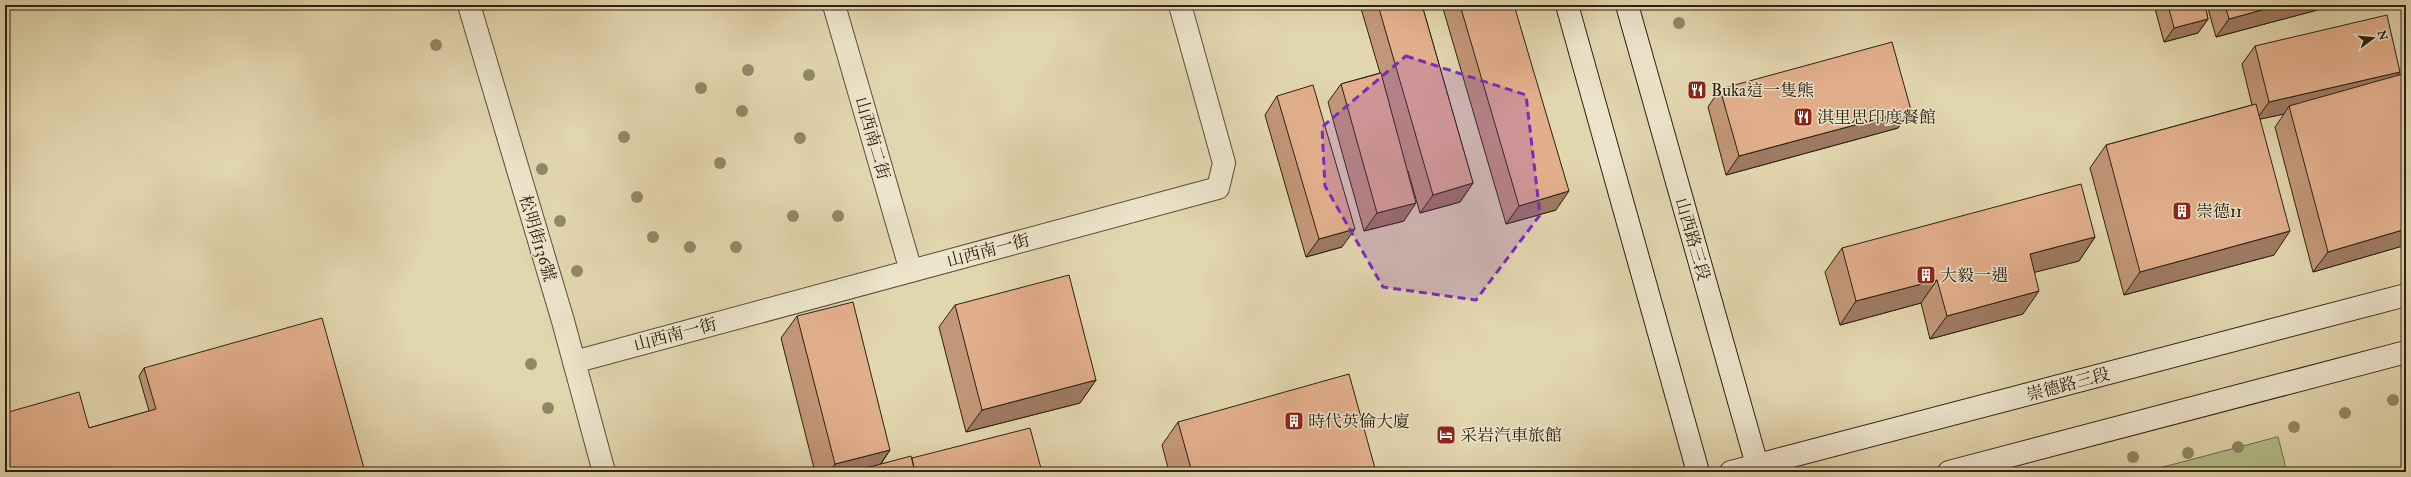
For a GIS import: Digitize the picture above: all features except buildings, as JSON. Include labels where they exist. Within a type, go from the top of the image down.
[{"type":"street","name":"松明街136號","points":[[469,5],[574,362],[604,472]]},
{"type":"street","name":"山西南二街","points":[[834,5],[911,271]]},
{"type":"street","name":"山西南一街","points":[[574,362],[1218,188],[1224,163],[1180,5]]},
{"type":"street","points":[[1567,5],[1698,472]]},
{"type":"street","name":"山西路三段","points":[[1627,5],[1758,469]]},
{"type":"street","name":"崇德路三段","points":[[1731,472],[1758,469],[2406,295]]},
{"type":"street","points":[[1949,472],[2406,352]]},
{"type":"highlighted area","points":[[1406,56],[1526,95],[1540,215],[1476,300],[1383,287],[1325,186],[1322,127]]},
{"type":"green space","points":[[2277,437],[2287,472],[2144,472]]},
{"type":"place","name":"Buka這一隻熊","points":[[1697,90]]},
{"type":"place","name":"淇里思印度餐館","points":[[1803,117]]},
{"type":"place","name":"崇德11","points":[[2182,211]]},
{"type":"place","name":"大毅一遇","points":[[1926,275]]},
{"type":"place","name":"時代英倫大廈","points":[[1294,421]]},
{"type":"place","name":"采岩汽車旅館","points":[[1446,435]]}]
